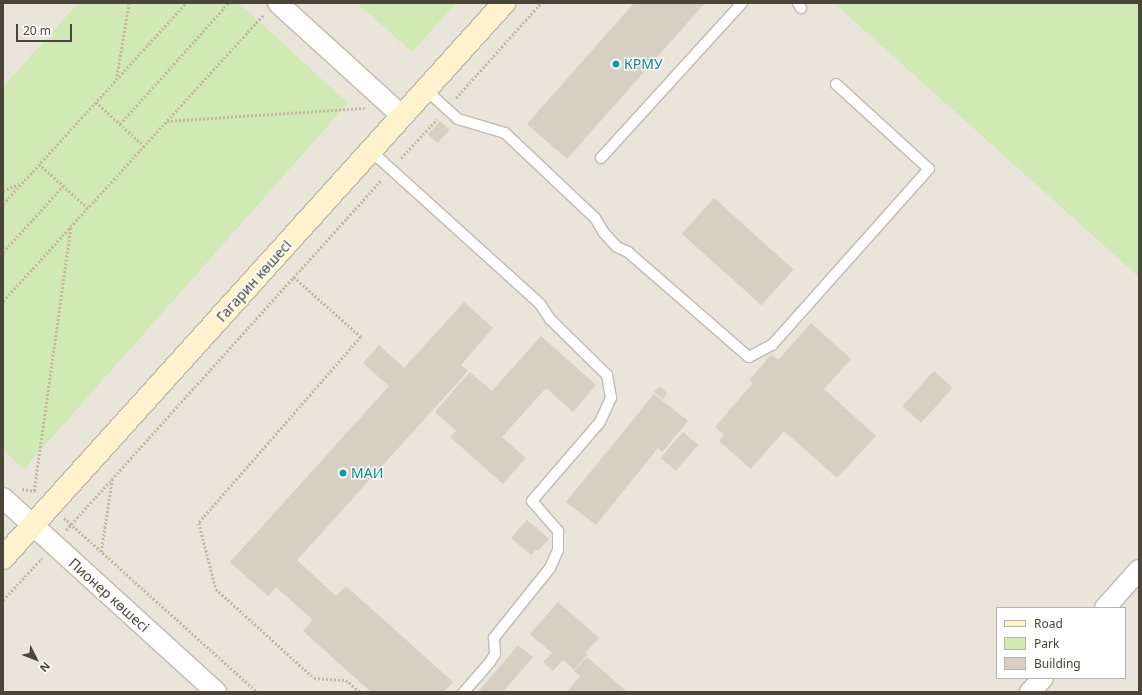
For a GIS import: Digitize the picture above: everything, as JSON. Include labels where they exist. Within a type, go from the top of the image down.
[{"type":"main road","name":"Гагарин көшесі","points":[[3,558],[372,152],[397,111],[426,90],[504,3]]},
{"type":"street","points":[[274,6],[397,111]]},
{"type":"street","name":"Пионер көшесі","points":[[3,498],[216,692]]},
{"type":"street","points":[[1106,607],[1139,570]]},
{"type":"lane","points":[[601,158],[742,3]]},
{"type":"lane","points":[[426,90],[458,119],[504,133],[595,218],[604,233],[617,247],[628,252],[749,357],[772,345],[929,169],[836,84]]},
{"type":"lane","points":[[372,152],[540,304],[550,319],[607,375],[611,398],[600,422],[532,501],[558,531],[558,550],[550,568],[494,638],[495,654],[490,662],[464,692]]},
{"type":"path","points":[[116,80],[129,3]]},
{"type":"path","points":[[3,204],[186,3]]},
{"type":"path","points":[[120,124],[228,3]]},
{"type":"path","points":[[3,600],[541,3]]},
{"type":"path","points":[[3,301],[166,121],[274,6]]},
{"type":"path","points":[[466,46],[486,65]]},
{"type":"path","points":[[96,102],[144,146]]},
{"type":"path","points":[[166,121],[397,111]]},
{"type":"path","points":[[39,164],[88,208]]},
{"type":"path","points":[[3,191],[23,182]]},
{"type":"path","points":[[3,252],[64,186]]},
{"type":"path","points":[[294,277],[361,337],[200,523],[216,589],[314,678],[346,680],[360,692]]},
{"type":"path","points":[[101,552],[112,479]]},
{"type":"shaded area","points":[[3,3],[1139,3],[1139,692],[3,692]]},
{"type":"green space","points":[[78,3],[239,3],[348,103],[24,469],[3,450],[3,87]]},
{"type":"green space","points":[[357,3],[456,3],[412,52]]},
{"type":"green space","points":[[834,3],[1139,3],[1139,277]]},
{"type":"building","name":"КРМУ","points":[[634,3],[705,3],[567,159],[527,124]]},
{"type":"building","points":[[440,121],[450,130],[438,143],[428,134]]},
{"type":"building","points":[[714,198],[794,270],[761,305],[682,234]]},
{"type":"building","name":"МАИ","points":[[464,302],[493,328],[461,365],[468,371],[297,560],[336,596],[346,586],[453,682],[444,692],[371,692],[303,631],[313,620],[276,587],[268,596],[230,562],[389,386],[363,363],[379,345],[404,368]]},
{"type":"building","points":[[811,323],[851,359],[824,389],[876,436],[837,478],[784,431],[751,469],[719,441],[724,435],[715,427],[753,383],[749,380],[772,354],[778,360]]},
{"type":"building","points":[[541,336],[596,385],[573,412],[546,388],[502,437],[526,458],[503,484],[450,437],[456,431],[435,412],[470,372],[492,391]]},
{"type":"building","points":[[934,371],[953,388],[921,423],[903,406]]},
{"type":"building","points":[[661,387],[667,393],[663,399],[654,392],[657,388]]},
{"type":"building","points":[[654,394],[688,421],[662,452],[658,448],[596,525],[566,502]]},
{"type":"building","points":[[683,432],[698,445],[676,471],[661,458]]},
{"type":"building","points":[[527,520],[549,539],[538,551],[536,550],[531,555],[511,538]]},
{"type":"building","points":[[558,602],[599,638],[585,653],[587,655],[574,670],[563,660],[553,671],[543,662],[552,653],[530,634]]},
{"type":"building","points":[[518,645],[533,657],[503,692],[478,692]]},
{"type":"building","points":[[587,657],[627,692],[567,692],[580,676],[574,671]]},
{"type":"place","name":"КРМУ","points":[[616,64]]},
{"type":"place","name":"МАИ","points":[[343,473]]}]
